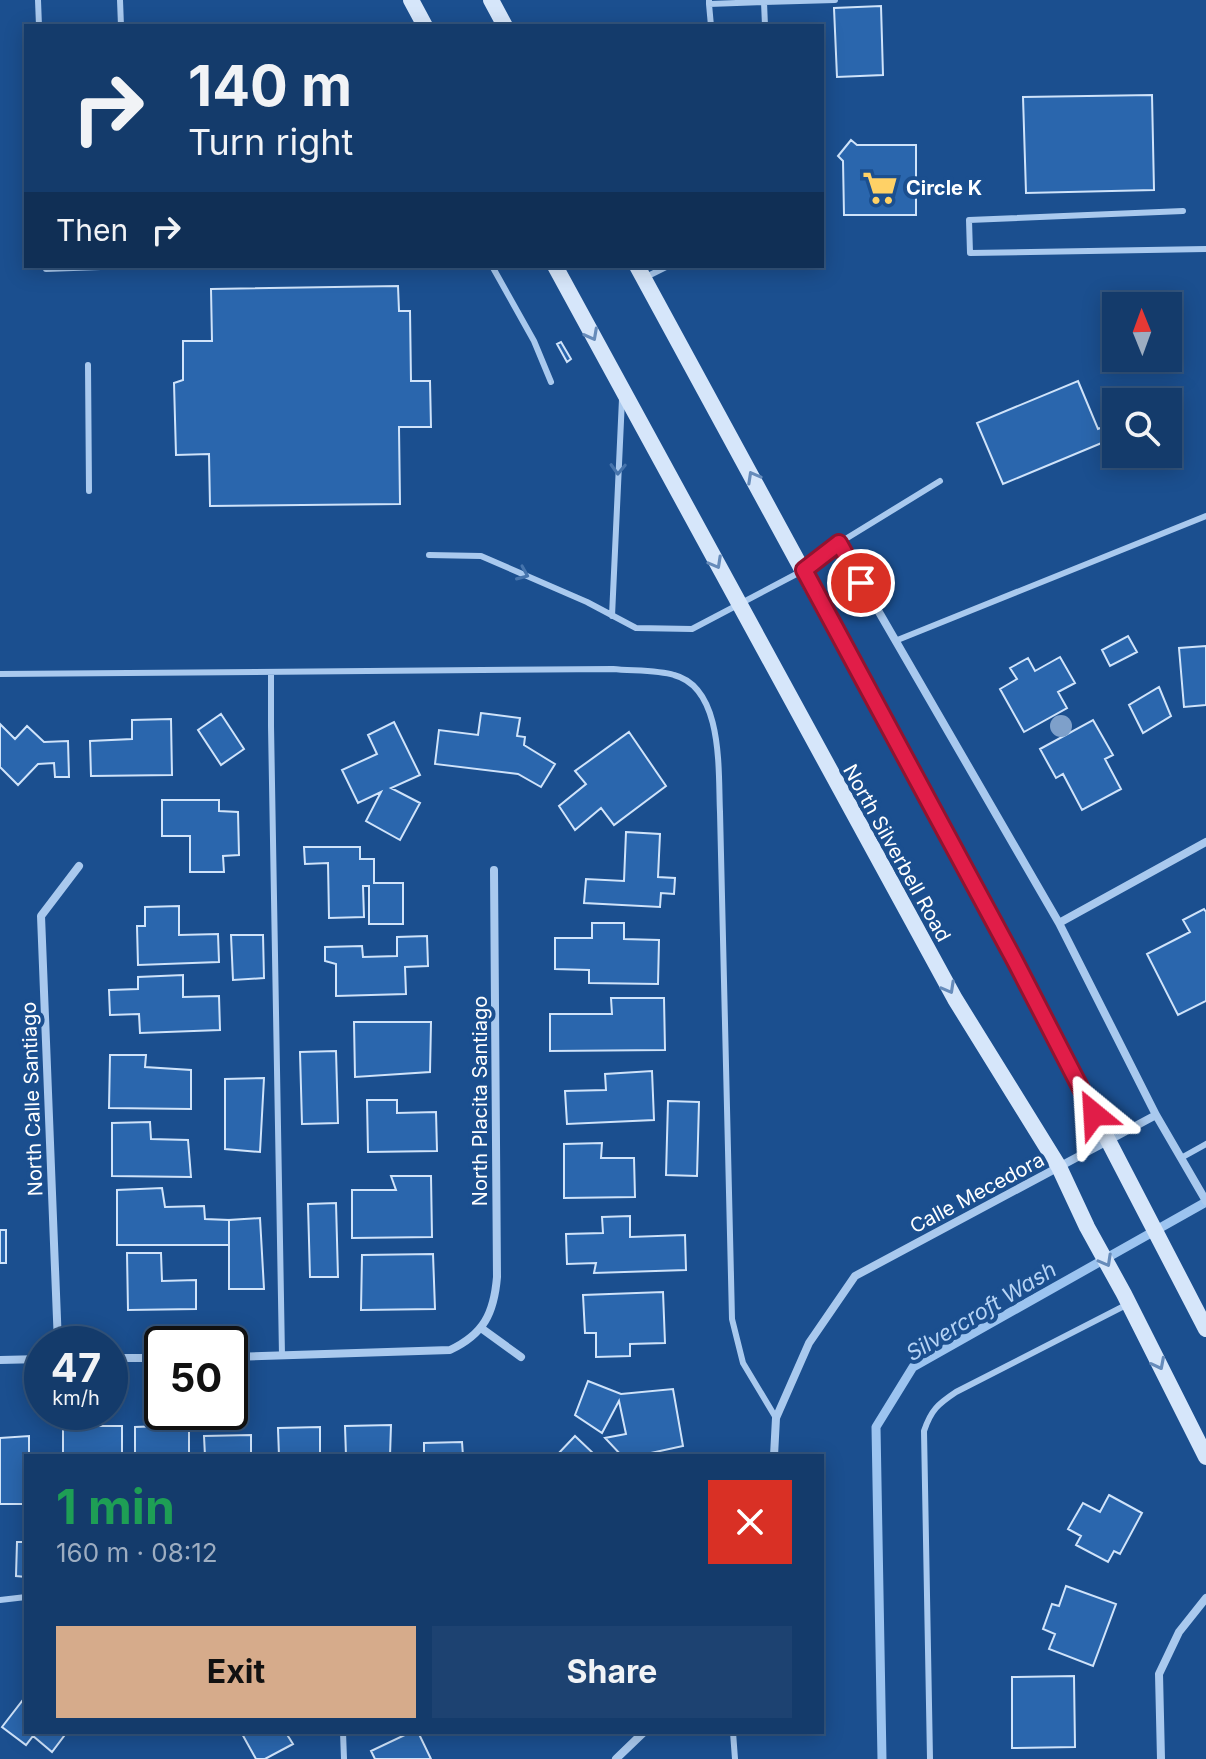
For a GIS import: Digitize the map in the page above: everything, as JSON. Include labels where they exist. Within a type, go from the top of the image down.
[{"type":"main road","points":[[411,0],[424,24]]},
{"type":"main road","points":[[491,0],[504,24]]},
{"type":"main road","name":"North Silverbell Road","points":[[556,268],[955,999],[1059,1167],[1206,1457]]},
{"type":"main road","points":[[641,272],[1015,961],[1206,1329]]},
{"type":"street","points":[[839,543],[1059,923],[1156,1115],[1206,1201]]},
{"type":"street","points":[[1059,923],[1206,842]]},
{"type":"street","name":"North Calle Santiago","points":[[57,1326],[41,916],[79,866]]},
{"type":"street","name":"North Placita Santiago","points":[[481,1328],[492,1312],[497,1277],[494,870]]},
{"type":"street","name":"Calle Mecedora","points":[[776,1418],[809,1343],[855,1276],[1156,1115]]},
{"type":"street","points":[[248,1357],[450,1350],[481,1328],[521,1357]]},
{"type":"street","points":[[0,1360],[24,1359]]},
{"type":"street","points":[[774,1454],[776,1418]]},
{"type":"street","points":[[1161,1759],[1159,1674],[1179,1632],[1206,1598]]},
{"type":"street","points":[[616,1759],[642,1734]]},
{"type":"lane","points":[[38,0],[39,24]]},
{"type":"lane","points":[[120,0],[121,24]]},
{"type":"lane","points":[[711,24],[709,2],[835,0]]},
{"type":"lane","points":[[764,2],[765,24]]},
{"type":"lane","points":[[1183,211],[969,220],[970,253],[1206,249]]},
{"type":"lane","points":[[46,268],[73,268]]},
{"type":"lane","points":[[493,268],[534,341],[551,382]]},
{"type":"lane","points":[[88,365],[89,491]]},
{"type":"lane","points":[[612,616],[622,391]]},
{"type":"lane","points":[[429,555],[481,556],[565,592],[636,628],[692,629],[804,570],[839,543],[940,481]]},
{"type":"lane","points":[[895,641],[1206,516]]},
{"type":"lane","points":[[0,674],[613,669],[675,675],[693,684],[705,699],[717,738],[732,1319],[743,1363],[776,1418]]},
{"type":"lane","points":[[271,673],[282,1356]]},
{"type":"lane","points":[[1181,1158],[1206,1144]]},
{"type":"lane","points":[[930,1759],[924,1431],[929,1416],[939,1403],[956,1392],[1126,1299]]},
{"type":"lane","points":[[0,1600],[24,1597]]},
{"type":"lane","points":[[343,1734],[344,1759]]},
{"type":"lane","points":[[733,1734],[735,1759]]},
{"type":"building","points":[[881,6],[883,75],[837,77],[834,8]]},
{"type":"building","points":[[1152,95],[1154,190],[1026,193],[1023,97]]},
{"type":"building","name":"Circle K","points":[[851,140],[857,145],[916,145],[916,215],[844,215],[843,161],[838,156]]},
{"type":"building","points":[[398,286],[399,311],[410,311],[411,381],[430,381],[431,427],[399,427],[400,504],[210,506],[209,454],[176,455],[174,383],[183,380],[183,341],[212,341],[211,289]]},
{"type":"building","points":[[561,342],[571,359],[567,362],[557,344]]},
{"type":"building","points":[[1078,381],[1098,429],[1102,427],[1102,443],[1003,484],[977,423]]},
{"type":"building","points":[[1128,636],[1137,652],[1110,666],[1102,650]]},
{"type":"building","points":[[1206,646],[1206,705],[1184,707],[1179,648]]},
{"type":"building","points":[[1060,657],[1075,683],[1058,692],[1067,708],[1024,732],[1000,689],[1017,679],[1010,668],[1028,658],[1035,671]]},
{"type":"building","points":[[1159,687],[1171,716],[1143,733],[1129,705]]},
{"type":"building","points":[[481,713],[520,718],[517,736],[525,737],[524,745],[555,764],[541,787],[518,774],[435,764],[439,730],[478,735]]},
{"type":"building","points":[[221,714],[244,749],[221,765],[198,730]]},
{"type":"building","points":[[171,719],[172,775],[91,776],[90,741],[132,739],[132,720]]},
{"type":"building","points":[[1093,720],[1113,755],[1105,759],[1121,789],[1082,810],[1063,774],[1056,778],[1040,749]]},
{"type":"building","points":[[394,722],[420,775],[391,788],[420,803],[400,840],[366,821],[381,792],[358,803],[342,770],[377,754],[368,735]]},
{"type":"building","points":[[0,724],[15,739],[27,726],[44,742],[68,741],[69,777],[55,777],[54,763],[38,764],[18,785],[0,767]]},
{"type":"building","points":[[629,732],[666,786],[614,825],[601,808],[575,830],[559,806],[586,784],[575,771]]},
{"type":"building","points":[[162,800],[219,800],[219,811],[238,812],[239,855],[223,856],[224,872],[190,872],[190,836],[162,836]]},
{"type":"building","points":[[626,832],[660,834],[658,877],[675,878],[674,894],[661,893],[660,907],[584,903],[586,879],[624,881]]},
{"type":"building","points":[[304,847],[360,847],[360,859],[374,859],[374,883],[403,883],[403,924],[369,924],[369,886],[363,886],[364,917],[329,918],[328,863],[305,864]]},
{"type":"building","points":[[179,906],[179,935],[218,934],[219,962],[138,965],[137,926],[145,926],[145,907]]},
{"type":"building","points":[[1204,909],[1206,1001],[1178,1015],[1147,954],[1190,932],[1183,920]]},
{"type":"building","points":[[592,923],[624,923],[624,939],[659,940],[658,984],[589,983],[589,970],[555,969],[555,938],[592,938]]},
{"type":"building","points":[[231,935],[263,935],[264,978],[233,980]]},
{"type":"building","points":[[427,936],[428,966],[405,967],[406,994],[336,996],[336,964],[325,961],[325,947],[362,946],[363,957],[397,956],[397,937]]},
{"type":"building","points":[[183,975],[183,997],[219,996],[220,1030],[140,1033],[139,1014],[110,1015],[109,990],[138,989],[138,977]]},
{"type":"building","points":[[611,998],[664,998],[665,1050],[550,1051],[550,1014],[612,1014]]},
{"type":"building","points":[[354,1022],[431,1022],[430,1072],[355,1077]]},
{"type":"building","points":[[336,1051],[338,1123],[302,1124],[300,1052]]},
{"type":"building","points":[[110,1055],[146,1055],[145,1067],[191,1070],[191,1109],[109,1108]]},
{"type":"building","points":[[652,1071],[654,1120],[567,1124],[565,1091],[606,1090],[605,1074]]},
{"type":"building","points":[[264,1078],[260,1152],[225,1149],[225,1079]]},
{"type":"building","points":[[367,1100],[397,1100],[397,1113],[436,1112],[437,1151],[368,1152]]},
{"type":"building","points":[[668,1101],[699,1102],[697,1176],[666,1175]]},
{"type":"building","points":[[150,1122],[151,1139],[188,1140],[191,1177],[112,1176],[112,1123]]},
{"type":"building","points":[[602,1143],[601,1158],[634,1158],[635,1197],[564,1198],[564,1144]]},
{"type":"building","points":[[391,1176],[431,1176],[432,1237],[352,1238],[352,1190],[396,1190]]},
{"type":"building","points":[[162,1188],[165,1207],[204,1206],[205,1219],[229,1220],[229,1245],[117,1245],[117,1190]]},
{"type":"building","points":[[336,1203],[338,1277],[310,1277],[308,1204]]},
{"type":"building","points":[[630,1216],[630,1237],[685,1235],[686,1270],[594,1273],[596,1263],[567,1264],[566,1234],[603,1233],[602,1217]]},
{"type":"building","points":[[260,1218],[264,1289],[229,1289],[229,1220]]},
{"type":"building","points":[[0,1230],[6,1230],[6,1263],[0,1263]]},
{"type":"building","points":[[127,1253],[161,1253],[162,1281],[196,1280],[196,1309],[128,1310]]},
{"type":"building","points":[[433,1254],[435,1309],[361,1310],[362,1255]]},
{"type":"building","points":[[663,1292],[665,1343],[630,1344],[630,1356],[596,1357],[596,1333],[585,1333],[583,1295]]},
{"type":"building","points":[[588,1381],[621,1394],[673,1389],[683,1446],[646,1454],[620,1454],[605,1438],[626,1434],[619,1401],[602,1433],[575,1415]]},
{"type":"building","points":[[391,1425],[390,1454],[346,1454],[345,1426]]},
{"type":"building","points":[[135,1427],[144,1427],[144,1430],[189,1430],[189,1454],[135,1454]]},
{"type":"building","points":[[320,1427],[320,1454],[279,1454],[278,1428]]},
{"type":"building","points":[[63,1430],[122,1430],[122,1454],[63,1454]]},
{"type":"building","points":[[251,1435],[251,1454],[205,1454],[204,1436]]},
{"type":"building","points":[[29,1436],[29,1454],[24,1454],[24,1504],[0,1504],[0,1438]]},
{"type":"building","points":[[575,1436],[594,1454],[558,1454]]},
{"type":"building","points":[[462,1442],[463,1454],[424,1454],[424,1443]]},
{"type":"building","points":[[1109,1495],[1142,1513],[1120,1554],[1114,1551],[1108,1562],[1076,1545],[1081,1536],[1068,1529],[1083,1503],[1100,1512]]},
{"type":"building","points":[[17,1542],[24,1542],[24,1577],[16,1576]]},
{"type":"building","points":[[1066,1586],[1116,1604],[1093,1666],[1049,1649],[1055,1634],[1043,1629],[1052,1604],[1059,1606]]},
{"type":"building","points":[[1074,1676],[1075,1747],[1012,1748],[1012,1677]]},
{"type":"building","points":[[24,1699],[24,1734],[66,1734],[52,1752],[33,1736],[26,1745],[2,1727]]},
{"type":"building","points":[[242,1734],[292,1734],[288,1736],[293,1744],[265,1759],[256,1759]]},
{"type":"building","points":[[407,1734],[419,1734],[431,1759],[375,1759],[371,1751]]},
{"type":"waterway","name":"Silvercroft Wash","points":[[882,1759],[876,1427],[913,1367],[1206,1202]]},
{"type":"place","name":"Circle K","points":[[880,188]]},
{"type":"route","points":[[861,583],[839,543],[804,570],[1094,1114]]}]
